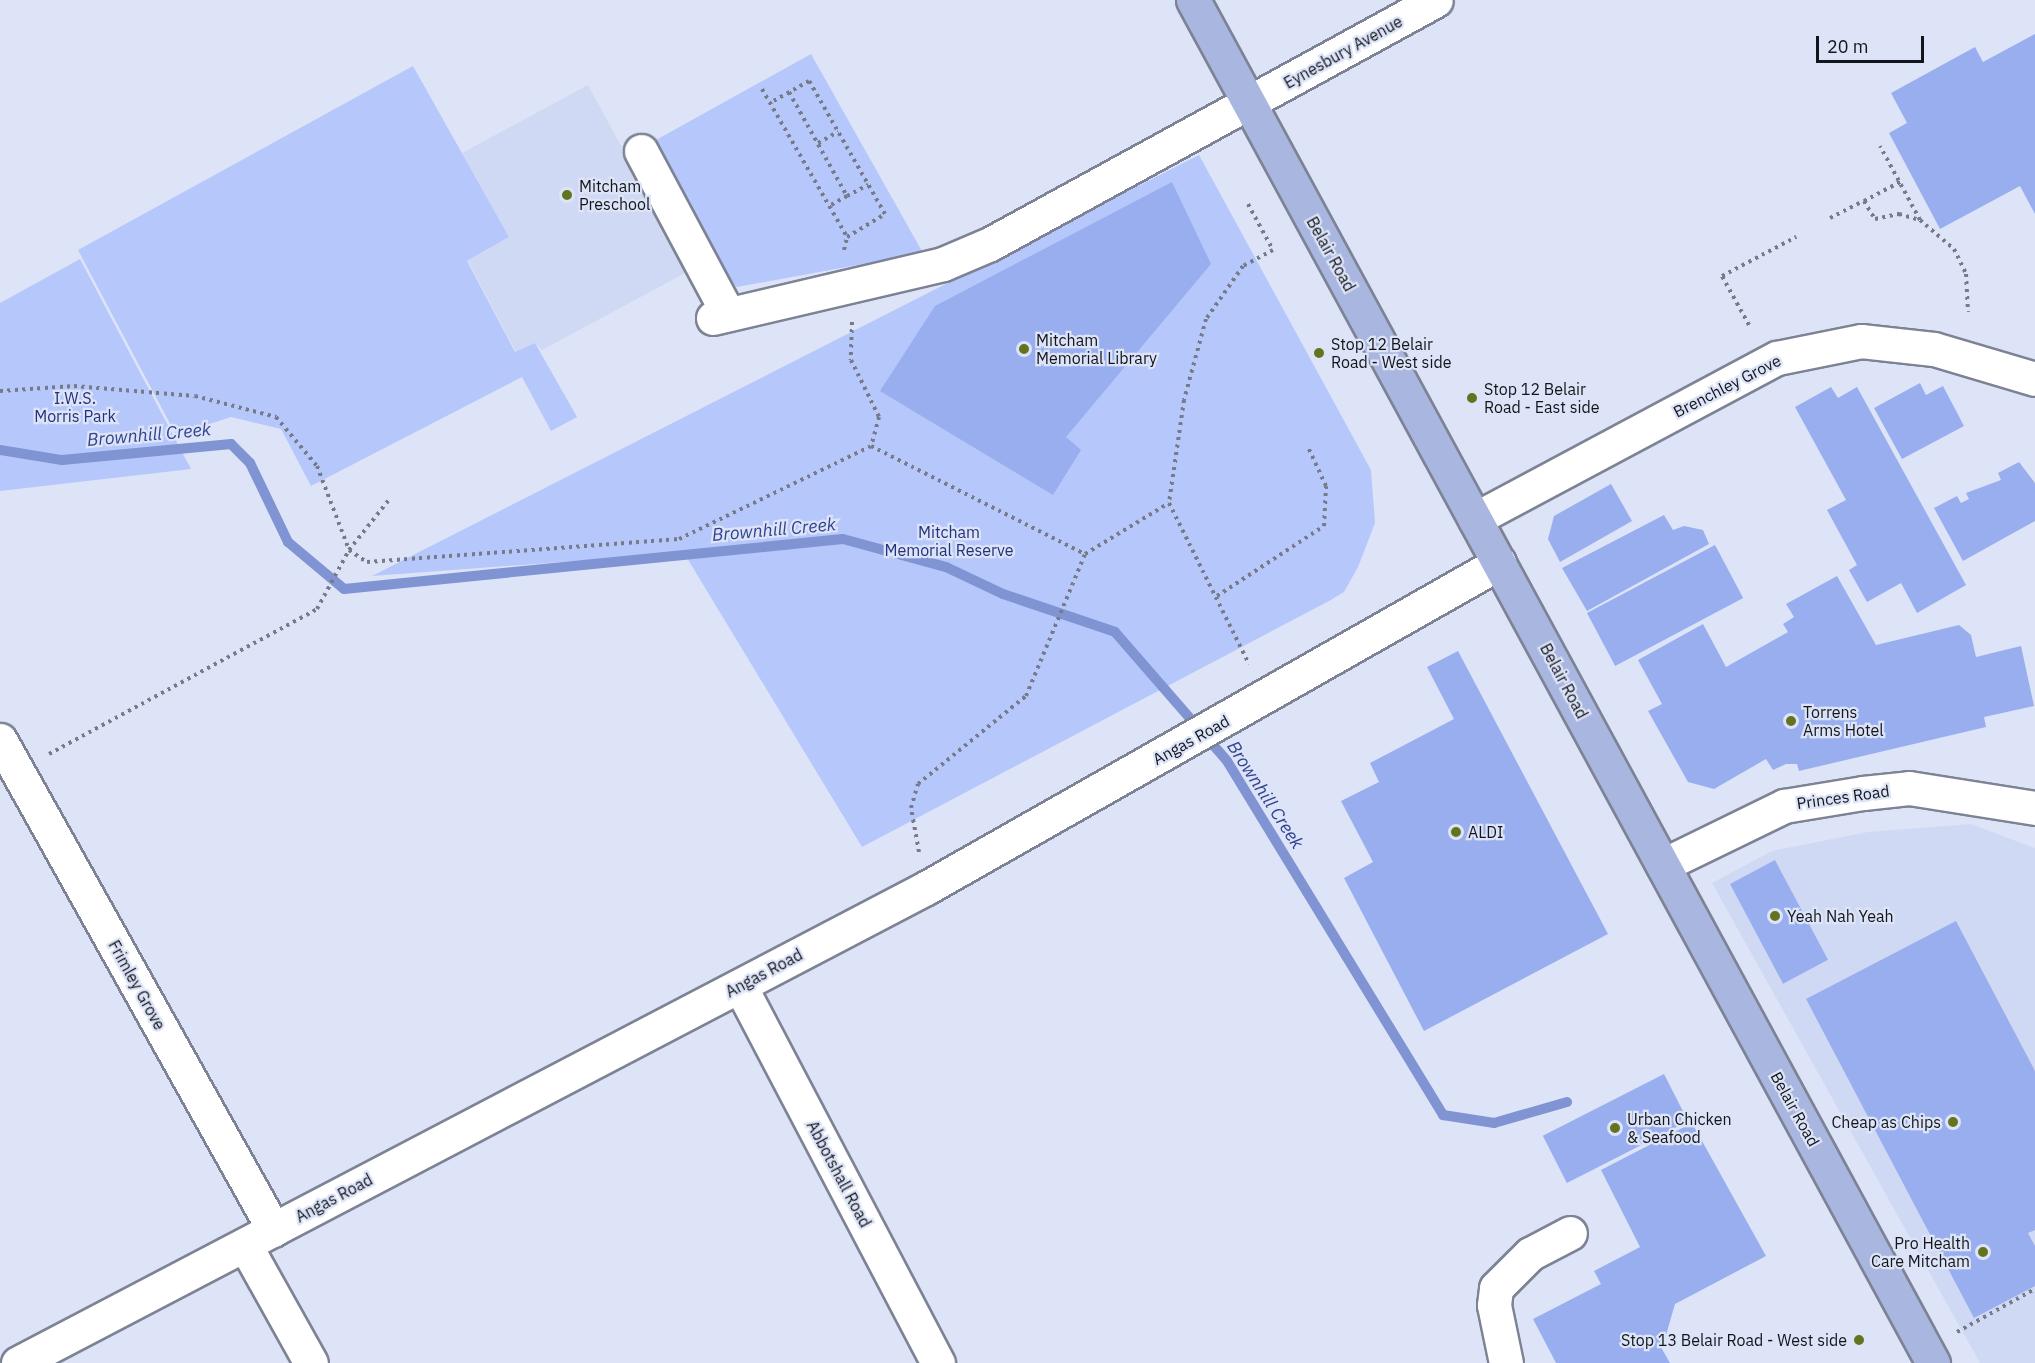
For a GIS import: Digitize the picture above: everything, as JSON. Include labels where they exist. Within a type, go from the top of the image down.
[{"type":"main road","name":"Belair Road","points":[[1193,0],[1930,1356]]},
{"type":"street","name":"Eynesbury Avenue","points":[[641,152],[720,315],[848,269],[944,264],[990,244],[1250,104],[1436,0]]},
{"type":"street","name":"Brenchley Grove","points":[[1475,519],[1777,358],[1861,341],[1934,349],[2035,379]]},
{"type":"street","name":"Angas Road","points":[[18,1363],[926,888],[1257,704],[1499,563]]},
{"type":"street","name":"Frimley Grove","points":[[0,740],[274,1230]]},
{"type":"street","name":"Princes Road","points":[[1663,865],[1784,806],[1863,793],[1909,788],[2035,808]]},
{"type":"street","name":"Abbotshall Road","points":[[740,986],[938,1363]]},
{"type":"street","points":[[1506,1363],[1494,1305],[1496,1288],[1530,1254],[1570,1233]]},
{"type":"street","points":[[245,1245],[311,1363]]},
{"type":"path","points":[[770,103],[808,81],[838,132],[885,214],[847,237]]},
{"type":"path","points":[[0,392],[74,386],[195,396],[276,417],[317,466],[349,550],[367,562],[679,539],[871,446],[879,417],[851,360],[847,237],[762,89]]},
{"type":"path","points":[[789,92],[848,196]]},
{"type":"path","points":[[818,143],[838,132]]},
{"type":"path","points":[[1881,146],[1920,220],[1954,249],[1966,274],[1968,312]]},
{"type":"path","points":[[1830,218],[1900,182]]},
{"type":"path","points":[[829,206],[868,185]]},
{"type":"path","points":[[1864,201],[1875,219],[1899,214],[1920,220]]},
{"type":"path","points":[[1248,204],[1273,250],[1243,266],[1206,319],[1184,400],[1169,503],[1217,596],[1257,704]]},
{"type":"path","points":[[1749,325],[1722,276],[1796,237]]},
{"type":"path","points":[[871,446],[1085,554]]},
{"type":"path","points":[[1217,596],[1324,526],[1326,486],[1308,447]]},
{"type":"path","points":[[18,771],[317,609],[349,550],[388,501]]},
{"type":"path","points":[[926,888],[911,808],[918,784],[1026,696],[1040,667],[1085,554],[1169,503]]},
{"type":"path","points":[[1930,1356],[2035,1289]]},
{"type":"shaded area","name":"Mitcham Preschool","points":[[588,85],[689,271],[542,350],[535,343],[516,352],[468,261],[509,237],[462,153]]},
{"type":"shaded area","points":[[1971,824],[2035,848],[2035,1363],[1980,1363],[1712,883],[1772,851],[1868,832]]},
{"type":"green space","points":[[811,54],[923,253],[737,287],[710,262],[647,145]]},
{"type":"green space","points":[[413,66],[509,237],[467,261],[515,352],[535,343],[577,417],[551,431],[522,377],[311,486],[281,429],[231,417],[176,435],[78,250]]},
{"type":"green space","name":"Mitcham Memorial Reserve","points":[[1199,155],[1371,470],[1375,523],[1358,567],[1344,592],[1329,601],[862,847],[684,553],[372,576]]},
{"type":"green space","name":"I.W.S. Morris Park","points":[[80,259],[191,469],[0,491],[0,303]]},
{"type":"building","points":[[2035,34],[2035,214],[2020,186],[1940,229],[1889,133],[1907,123],[1891,93],[1975,47],[1983,62]]},
{"type":"building","name":"Mitcham Memorial Library","points":[[1172,182],[1211,264],[1066,437],[1081,450],[1053,495],[880,391],[935,306]]},
{"type":"building","points":[[1920,383],[1926,395],[1943,386],[1964,426],[1902,459],[1874,408]]},
{"type":"building","points":[[1831,387],[1838,398],[1857,387],[1966,585],[1917,613],[1901,583],[1867,602],[1849,570],[1857,565],[1827,510],[1846,500],[1795,407]]},
{"type":"building","points":[[2019,462],[2035,483],[2035,521],[1963,561],[1934,508],[1957,496],[1961,503],[1969,499],[1966,493],[2001,480],[1998,473]]},
{"type":"building","points":[[1611,484],[1632,521],[1560,562],[1548,539],[1554,516]]},
{"type":"building","points":[[1664,515],[1673,530],[1684,526],[1703,530],[1709,544],[1587,611],[1562,568]]},
{"type":"building","points":[[1715,545],[1743,598],[1615,666],[1587,613]]},
{"type":"building","points":[[1837,576],[1876,645],[1959,625],[1971,635],[1976,657],[2021,646],[2034,706],[1984,717],[1986,727],[1799,771],[1797,764],[1786,764],[1773,770],[1766,759],[1714,789],[1688,782],[1648,711],[1662,704],[1638,660],[1703,624],[1726,667],[1788,632],[1783,624],[1794,617],[1786,604]]},
{"type":"building","name":"ALDI","points":[[1458,651],[1608,934],[1424,1031],[1344,878],[1373,862],[1341,801],[1379,782],[1370,763],[1454,719],[1427,667]]},
{"type":"building","points":[[1775,860],[1828,960],[1783,984],[1730,884]]},
{"type":"building","name":"Cheap as Chips","points":[[1956,921],[2035,1071],[2035,1230],[2028,1233],[2035,1246],[2035,1286],[1974,1318],[1806,999]]},
{"type":"building","name":"Urban Chicken & Seafood","points":[[1664,1074],[1688,1121],[1567,1183],[1543,1136]]},
{"type":"building","points":[[1692,1123],[1766,1256],[1675,1304],[1662,1349],[1670,1363],[1556,1363],[1533,1319],[1601,1284],[1594,1271],[1640,1247],[1601,1170]]},
{"type":"waterway","name":"Brownhill Creek","points":[[0,450],[62,460],[231,444],[250,463],[288,542],[344,589],[843,539],[946,567],[1003,594],[1115,632],[1227,761],[1443,1115],[1494,1123],[1567,1102]]},
{"type":"place","name":"Mitcham Preschool","points":[[567,195]]},
{"type":"place","name":"Mitcham Memorial Library","points":[[1024,349]]},
{"type":"place","name":"Stop 12 Belair Road - West side","points":[[1319,353]]},
{"type":"place","name":"Stop 12 Belair Road - East side","points":[[1472,398]]},
{"type":"place","name":"Torrens Arms Hotel","points":[[1791,721]]},
{"type":"place","name":"ALDI","points":[[1456,832]]},
{"type":"place","name":"Yeah Nah Yeah","points":[[1775,916]]},
{"type":"place","name":"Cheap as Chips","points":[[1953,1122]]},
{"type":"place","name":"Urban Chicken & Seafood","points":[[1615,1128]]},
{"type":"place","name":"Pro Health Care Mitcham","points":[[1983,1252]]},
{"type":"place","name":"Stop 13 Belair Road - West side","points":[[1859,1340]]}]
